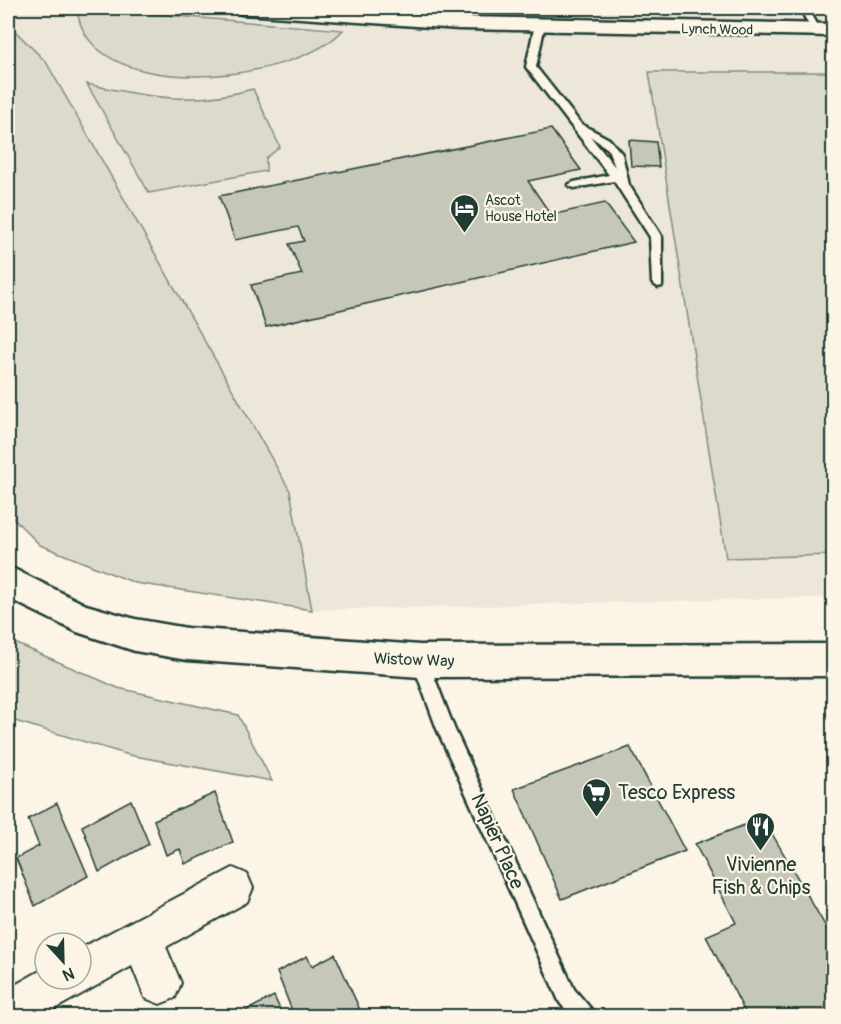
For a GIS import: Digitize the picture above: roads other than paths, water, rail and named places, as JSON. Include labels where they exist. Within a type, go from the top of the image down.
[{"type":"street","name":"Lynch Wood","points":[[242,8],[403,21],[825,31]]},
{"type":"street","name":"Wistow Way","points":[[8,581],[77,617],[135,635],[187,644],[420,661],[834,660]]},
{"type":"street","points":[[93,964],[233,888]]},
{"type":"street","points":[[141,938],[160,983]]},
{"type":"street","points":[[8,1012],[46,991]]},
{"type":"lane","points":[[804,8],[825,31]]},
{"type":"lane","points":[[540,24],[531,67],[619,181],[656,237],[658,283]]},
{"type":"lane","points":[[574,185],[619,181]]},
{"type":"lane","name":"Napier Place","points":[[420,661],[446,729],[567,996],[584,1017]]},
{"type":"place","name":"Ascot House Hotel","points":[[464,234]]},
{"type":"place","name":"Tesco Express","points":[[597,818]]},
{"type":"place","name":"Vivienne Fish & Chips","points":[[761,852]]}]
